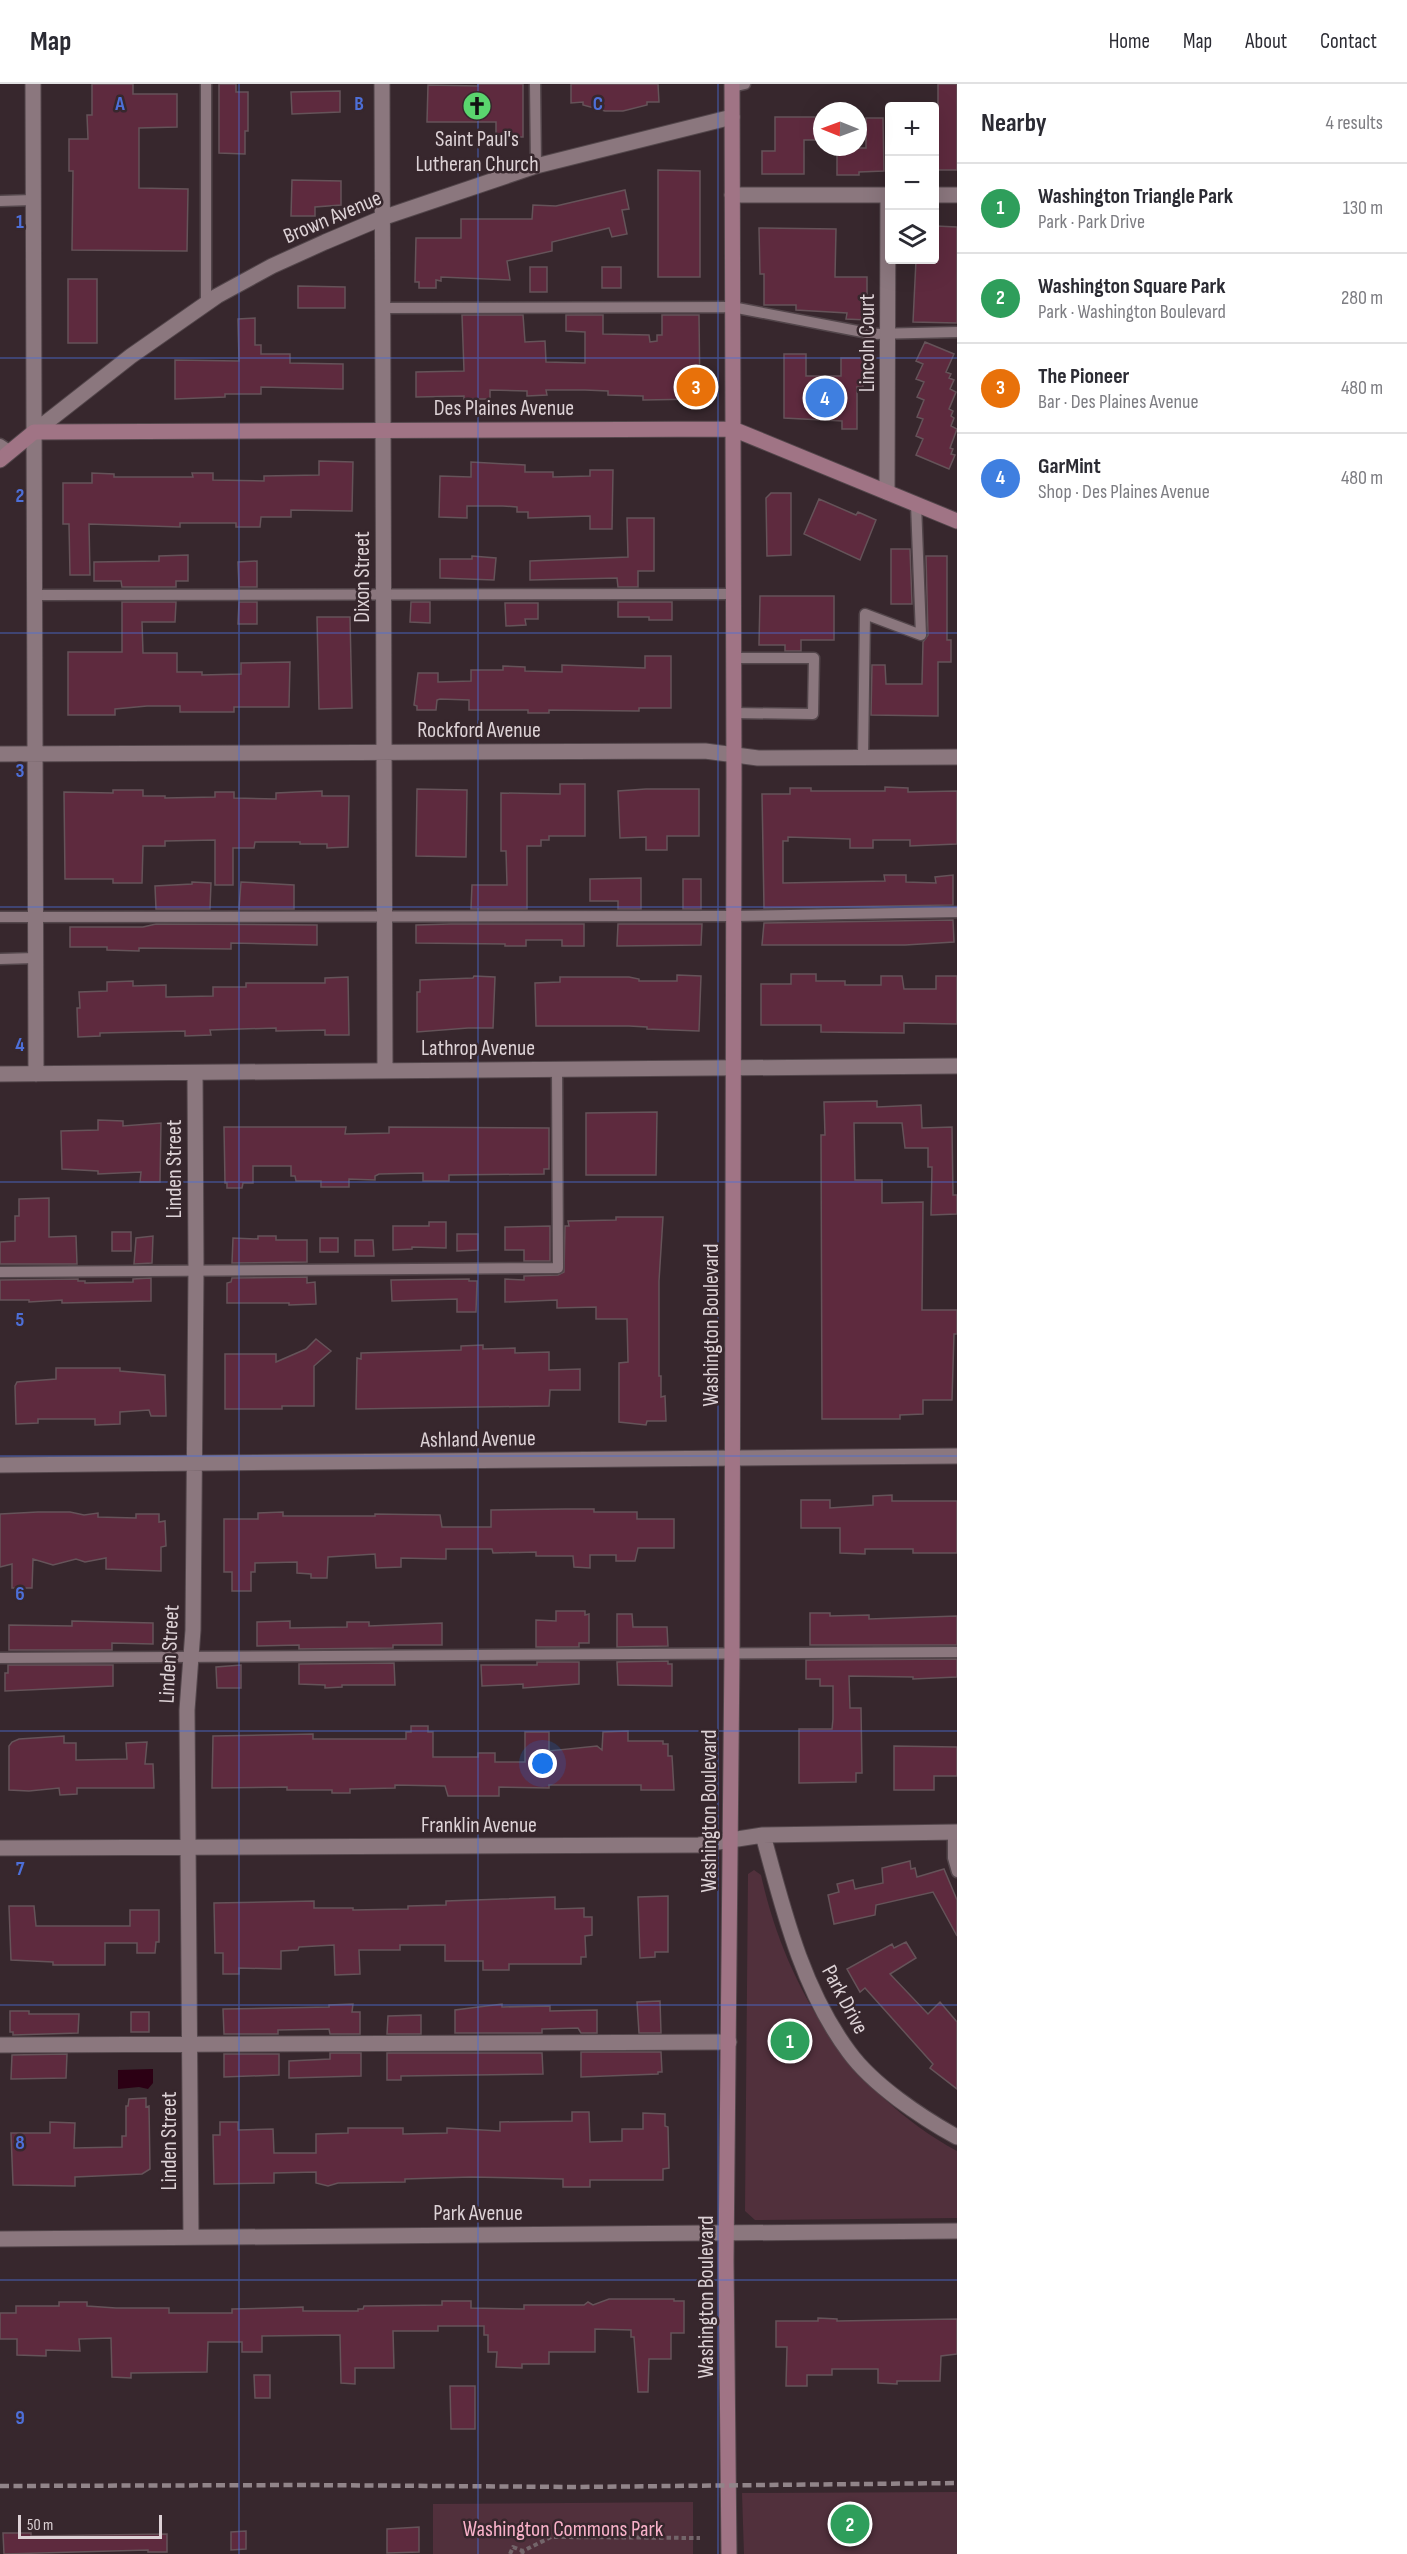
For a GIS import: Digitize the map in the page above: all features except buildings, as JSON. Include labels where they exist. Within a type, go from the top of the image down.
[{"type":"street","points":[[33,84],[36,1074]]},
{"type":"street","name":"Dixon Street","points":[[382,84],[386,752],[385,1070]]},
{"type":"street","name":"Washington Boulevard","points":[[729,2554],[728,2233],[734,755],[732,117],[736,85]]},
{"type":"street","name":"Brown Avenue","points":[[4,452],[34,432],[131,356],[206,303],[272,266],[382,218],[536,166],[732,117]]},
{"type":"street","points":[[732,195],[885,195]]},
{"type":"street","points":[[939,195],[957,195]]},
{"type":"street","name":"Lincoln Court","points":[[887,492],[889,210]]},
{"type":"street","name":"Des Plaines Avenue","points":[[34,432],[733,429],[957,521]]},
{"type":"street","name":"Rockford Avenue","points":[[0,754],[705,751],[758,758],[957,757]]},
{"type":"street","name":"Lathrop Avenue","points":[[0,1074],[957,1066]]},
{"type":"street","name":"Linden Street","points":[[191,2237],[190,1849],[187,1710],[192,1656],[196,1270],[195,1073]]},
{"type":"street","name":"Ashland Avenue","points":[[0,1465],[194,1465],[957,1456]]},
{"type":"street","name":"Franklin Avenue","points":[[0,1848],[190,1849],[699,1845],[763,1834],[955,1832]]},
{"type":"street","name":"Park Drive","points":[[763,1834],[778,1894],[809,1981],[827,2018],[849,2053],[874,2078],[912,2108],[957,2137]]},
{"type":"street","points":[[0,2045],[729,2042]]},
{"type":"street","name":"Park Avenue","points":[[0,2239],[957,2231]]},
{"type":"lane","points":[[206,84],[206,303]]},
{"type":"lane","points":[[535,84],[536,166]]},
{"type":"lane","points":[[0,201],[33,200]]},
{"type":"lane","points":[[382,308],[732,307],[873,334],[957,332]]},
{"type":"lane","points":[[863,757],[865,614],[921,635],[916,504]]},
{"type":"lane","points":[[34,595],[733,594]]},
{"type":"lane","points":[[733,658],[814,658],[813,714],[734,713]]},
{"type":"lane","points":[[0,917],[733,916],[957,912]]},
{"type":"lane","points":[[0,959],[35,958]]},
{"type":"lane","points":[[0,1272],[558,1268],[557,1069]]},
{"type":"lane","points":[[0,1658],[957,1652]]},
{"type":"lane","points":[[955,1832],[953,1858],[957,1872]]},
{"type":"path","points":[[510,2554],[513,2547],[523,2552],[551,2537],[700,2538]]},
{"type":"green space","points":[[754,1870],[761,1875],[772,1917],[787,1958],[806,1997],[829,2034],[855,2069],[886,2100],[919,2127],[957,2151],[957,2218],[755,2220],[745,2211],[748,1874]]},
{"type":"green space","points":[[957,2492],[957,2554],[744,2554],[742,2493]]},
{"type":"green space","name":"Washington Commons Park","points":[[693,2502],[693,2554],[433,2554],[433,2504]]},
{"type":"shaded area","points":[[153,2069],[153,2083],[148,2089],[139,2087],[118,2089],[118,2070]]},
{"type":"railway","points":[[0,2486],[576,2487],[957,2483]]},
{"type":"place","name":"Saint Paul's Lutheran Church","points":[[477,106]]},
{"type":"place","name":"The Pioneer","points":[[696,387]]},
{"type":"place","name":"GarMint","points":[[825,398]]},
{"type":"place","name":"Washington Triangle Park","points":[[790,2041]]},
{"type":"place","name":"Washington Square Park","points":[[850,2524]]}]
